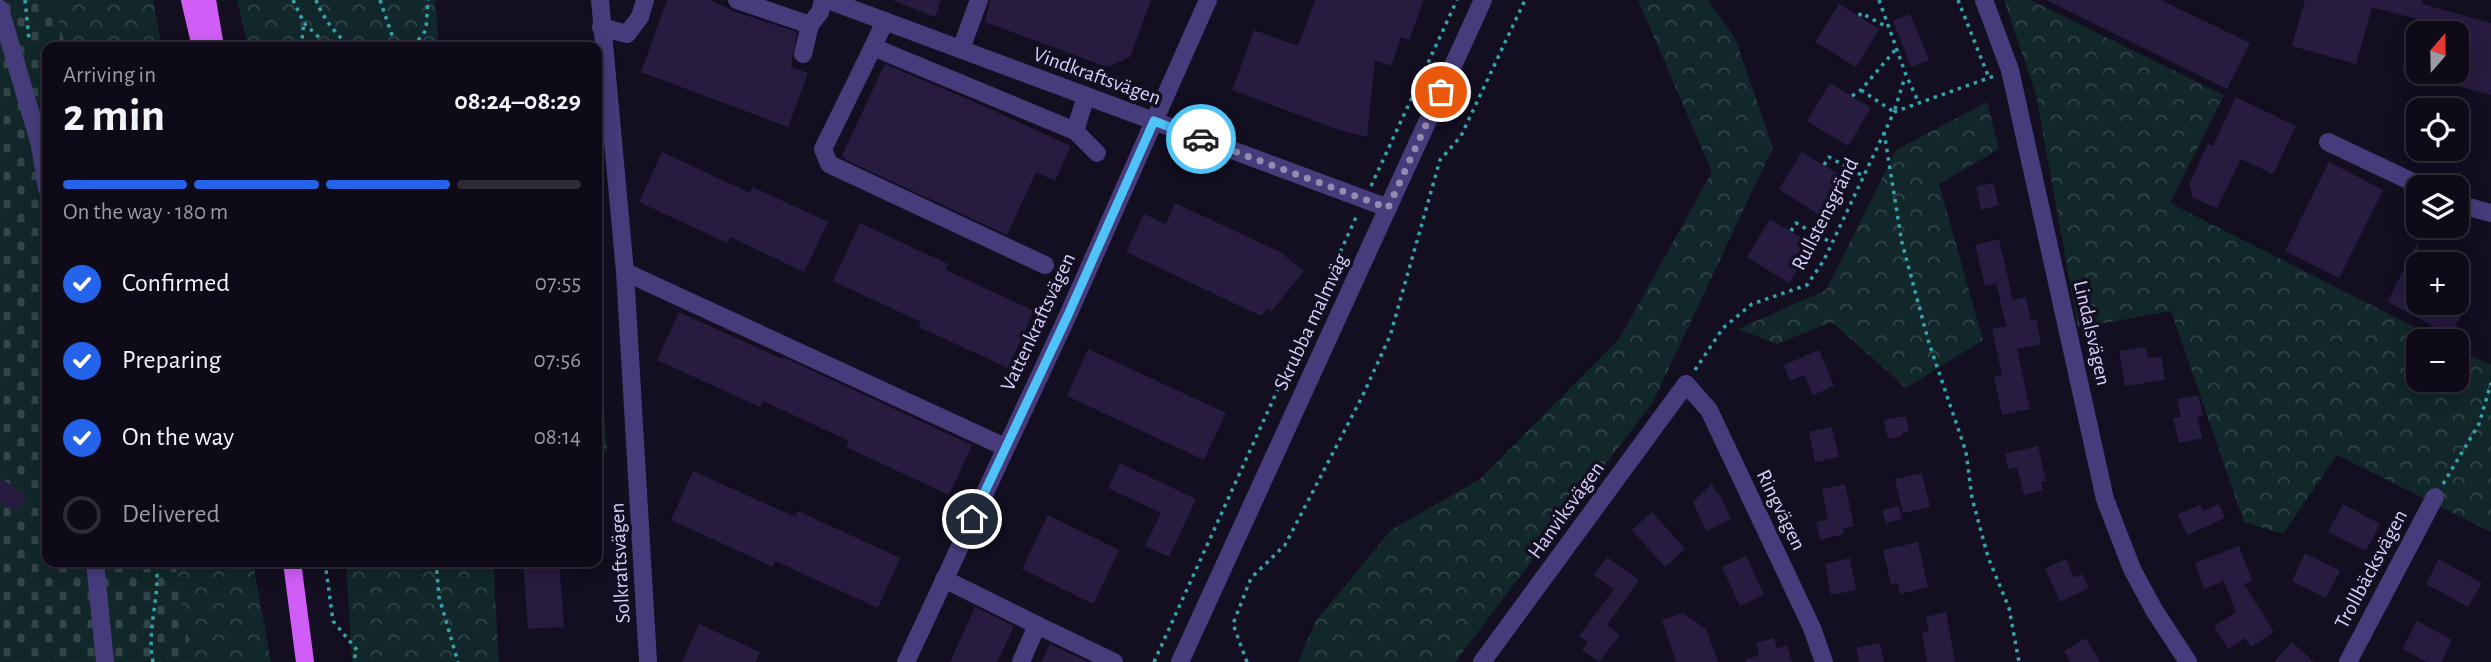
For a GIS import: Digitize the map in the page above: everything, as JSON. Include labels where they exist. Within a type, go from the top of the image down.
[{"type":"main road","points":[[190,0],[200,42]]},
{"type":"main road","points":[[206,0],[214,42]]},
{"type":"main road","points":[[293,567],[305,662]]},
{"type":"street","name":"Solkraftsvägen","points":[[600,0],[625,272],[648,662]]},
{"type":"street","points":[[601,27],[626,34],[640,17],[645,0]]},
{"type":"street","points":[[737,0],[810,25]]},
{"type":"street","points":[[803,54],[810,25],[820,12],[823,0]]},
{"type":"street","name":"Vindkraftsvägen","points":[[829,0],[1388,208]]},
{"type":"street","points":[[961,49],[979,0]]},
{"type":"street","name":"Vattenkraftsvägen","points":[[906,662],[1004,447],[1068,315],[1208,0]]},
{"type":"street","name":"Skrubba malmväg","points":[[1180,662],[1483,0]]},
{"type":"street","name":"Lindalsvägen","points":[[1984,0],[2010,70],[2105,499],[2132,569],[2154,610],[2188,662]]},
{"type":"street","points":[[0,9],[42,158]]},
{"type":"street","points":[[885,21],[823,149],[829,164],[1045,265]]},
{"type":"street","points":[[873,47],[1075,131],[1097,152]]},
{"type":"street","points":[[1075,131],[1086,96]]},
{"type":"street","points":[[2329,142],[2406,179]]},
{"type":"street","points":[[2469,207],[2491,213]]},
{"type":"street","points":[[625,272],[1004,447]]},
{"type":"street","name":"Hanviksvägen","points":[[1482,662],[1686,384]]},
{"type":"street","name":"Ringvägen","points":[[1686,384],[1709,410],[1812,628],[1824,662]]},
{"type":"street","name":"Trollbäcksvägen","points":[[2348,662],[2435,497]]},
{"type":"street","points":[[95,567],[105,662]]},
{"type":"street","points":[[944,579],[1114,662]]},
{"type":"street","points":[[1021,662],[1037,625]]},
{"type":"path","points":[[293,0],[304,23],[324,42]]},
{"type":"path","points":[[316,0],[319,9],[345,42]]},
{"type":"path","points":[[380,0],[394,42]]},
{"type":"path","points":[[417,42],[426,30],[428,0]]},
{"type":"path","points":[[1154,662],[1457,0]]},
{"type":"path","points":[[1247,662],[1233,624],[1251,579],[1285,545],[1362,397],[1390,336],[1440,160],[1461,136],[1525,0]]},
{"type":"path","points":[[1879,0],[1918,101]]},
{"type":"path","points":[[1958,0],[1989,78]]},
{"type":"path","points":[[1859,16],[1861,13],[1889,28]]},
{"type":"path","points":[[302,42],[304,23]]},
{"type":"path","points":[[1852,96],[1861,90],[1896,48]]},
{"type":"path","points":[[1861,90],[1894,112],[1918,101],[2010,70]]},
{"type":"path","name":"Rullstensgränd","points":[[1686,384],[1723,328],[1737,316],[1752,304],[1807,285],[1832,243],[1894,112],[1906,75]]},
{"type":"path","points":[[1884,132],[1902,243],[1929,343],[1966,452],[1972,498],[1989,557],[2009,608],[2020,662]]},
{"type":"path","points":[[1824,165],[1829,157],[1863,176]]},
{"type":"path","points":[[1791,231],[1796,223],[1832,243]]},
{"type":"path","points":[[2435,497],[2479,424],[2491,383]]},
{"type":"path","points":[[153,662],[150,646],[159,578],[157,567]]},
{"type":"path","points":[[326,567],[333,621],[357,650],[353,662]]},
{"type":"path","points":[[436,567],[439,597],[458,662]]},
{"type":"green space","points":[[0,0],[153,0],[161,42],[42,42],[42,567],[254,567],[271,662],[0,662]]},
{"type":"green space","points":[[0,0],[52,0],[65,42],[42,42],[42,567],[176,567],[192,662],[0,662]]},
{"type":"green space","points":[[237,0],[435,0],[439,42],[247,42]]},
{"type":"green space","points":[[1638,0],[1708,0],[1735,38],[1773,147],[1653,402],[1455,662],[1298,662],[1315,622],[1391,530],[1480,479],[1619,339],[1712,172]]},
{"type":"green space","points":[[2004,0],[2030,0],[2224,95],[2170,203],[2418,329],[2406,329],[2406,392],[2469,392],[2469,355],[2491,365],[2491,532],[2337,455],[2283,534],[2244,522],[2171,311],[2078,328],[2036,95]]},
{"type":"green space","points":[[1987,102],[1999,149],[1939,184],[1983,340],[1906,388],[1832,322],[1777,344],[1738,329],[1826,290],[1896,150]]},
{"type":"green space","points":[[602,381],[607,452],[602,453]]},
{"type":"green space","points":[[346,567],[493,567],[499,662],[352,662]]},
{"type":"building","points":[[667,0],[710,0],[733,11],[797,32],[791,67],[808,73],[788,127],[641,72]]},
{"type":"building","points":[[892,0],[941,0],[935,17]]},
{"type":"building","points":[[990,0],[1151,0],[1130,57],[1107,67],[985,22]]},
{"type":"building","points":[[1315,0],[1424,0],[1409,40],[1401,37],[1391,66],[1375,60],[1367,137],[1339,130],[1232,90],[1254,30],[1298,46]]},
{"type":"building","points":[[2046,0],[2161,0],[2250,43],[2227,89]]},
{"type":"building","points":[[2305,0],[2423,0],[2422,4],[2491,23],[2491,95],[2451,84],[2469,84],[2469,21],[2415,21],[2372,7],[2356,64],[2292,46]]},
{"type":"building","points":[[1839,4],[1879,29],[1856,67],[1815,42]]},
{"type":"building","points":[[1910,14],[1929,60],[1911,67],[1893,21]]},
{"type":"building","points":[[2406,55],[2406,71],[2402,70]]},
{"type":"building","points":[[885,64],[1071,146],[1055,181],[1036,172],[1007,235],[846,160],[842,155]]},
{"type":"building","points":[[1830,83],[1871,108],[1848,146],[1807,121]]},
{"type":"building","points":[[2236,97],[2296,126],[2273,174],[2241,159],[2217,208],[2193,198],[2189,184],[2208,144],[2213,146]]},
{"type":"building","points":[[662,152],[750,193],[753,187],[828,222],[804,272],[730,237],[727,243],[639,202]]},
{"type":"building","points":[[1802,152],[1843,177],[1819,215],[1779,189]]},
{"type":"building","points":[[2329,162],[2383,190],[2339,278],[2285,251]]},
{"type":"building","points":[[1993,183],[1999,205],[1981,210],[1976,187]]},
{"type":"building","points":[[1175,203],[1280,252],[1304,271],[1271,312],[1267,309],[1261,316],[1126,252],[1144,214],[1166,224]]},
{"type":"building","points":[[1770,219],[1812,244],[1789,283],[1747,257]]},
{"type":"building","points":[[860,223],[948,264],[946,270],[1034,311],[1008,368],[919,327],[921,322],[833,281]]},
{"type":"building","points":[[1999,239],[2013,300],[2026,297],[2031,320],[2036,319],[2041,344],[2017,349],[2030,409],[2002,415],[1994,377],[2002,375],[1992,329],[2006,326],[1996,283],[1985,286],[1975,245]]},
{"type":"building","points":[[2406,265],[2406,312],[2387,302]]},
{"type":"building","points":[[679,312],[972,445],[949,495],[846,447],[849,441],[763,401],[760,407],[657,360]]},
{"type":"building","points":[[2412,315],[2462,315],[2454,329],[2439,329]]},
{"type":"building","points":[[2146,347],[2148,358],[2161,356],[2165,380],[2125,386],[2119,351]]},
{"type":"building","points":[[1088,349],[1226,413],[1204,460],[1067,396]]},
{"type":"building","points":[[1819,350],[1834,386],[1813,395],[1804,375],[1790,381],[1784,365]]},
{"type":"building","points":[[2198,395],[2203,416],[2197,417],[2202,438],[2179,443],[2173,418],[2181,417],[2177,399]]},
{"type":"building","points":[[1906,417],[1909,431],[1902,433],[1902,436],[1888,439],[1884,420]]},
{"type":"building","points":[[1832,427],[1839,457],[1815,462],[1809,432]]},
{"type":"building","points":[[2038,446],[2046,481],[2041,482],[2043,490],[2024,495],[2017,467],[2008,469],[2005,454]]},
{"type":"building","points":[[1120,463],[1196,499],[1169,557],[1145,546],[1161,513],[1108,488]]},
{"type":"building","points":[[693,471],[795,517],[798,511],[900,558],[878,608],[775,561],[773,567],[671,520]]},
{"type":"building","points":[[1922,473],[1930,507],[1903,513],[1895,479]]},
{"type":"building","points":[[0,477],[27,497],[16,512],[0,501]]},
{"type":"building","points":[[1712,484],[1731,519],[1706,531],[1693,502]]},
{"type":"building","points":[[1845,484],[1854,526],[1843,528],[1844,534],[1820,540],[1816,522],[1828,519],[1822,489]]},
{"type":"building","points":[[2219,504],[2225,518],[2187,535],[2178,514],[2200,505],[2203,511]]},
{"type":"building","points":[[2343,504],[2380,524],[2366,551],[2328,532]]},
{"type":"building","points":[[1899,506],[1902,519],[1886,523],[1882,510]]},
{"type":"building","points":[[1652,512],[1685,549],[1665,567],[1632,530]]},
{"type":"building","points":[[1048,515],[1119,550],[1093,604],[1022,569]]},
{"type":"building","points":[[1918,542],[1928,587],[1900,594],[1898,583],[1891,585],[1883,550]]},
{"type":"building","points":[[2239,546],[2252,581],[2244,584],[2274,632],[2251,647],[2245,638],[2228,649],[2214,626],[2236,612],[2224,581],[2204,589],[2195,563]]},
{"type":"building","points":[[2305,553],[2340,571],[2326,598],[2292,581]]},
{"type":"building","points":[[1746,556],[1764,595],[1740,606],[1722,567]]},
{"type":"building","points":[[1607,557],[1639,580],[1607,625],[1620,635],[1599,662],[1582,650],[1588,642],[1579,636],[1614,589],[1594,575]]},
{"type":"building","points":[[1850,558],[1856,590],[1831,595],[1825,564]]},
{"type":"building","points":[[2066,559],[2074,578],[2082,574],[2089,588],[2060,602],[2045,568]]},
{"type":"building","points":[[2439,559],[2482,583],[2468,607],[2426,584]]},
{"type":"building","points":[[523,567],[559,567],[564,627],[528,629]]},
{"type":"building","points":[[975,607],[1014,626],[997,662],[950,662]]},
{"type":"building","points":[[1946,612],[1955,662],[1927,662],[1922,632],[1929,631],[1926,617]]},
{"type":"building","points":[[1683,613],[1706,629],[1718,662],[1676,662],[1662,620]]},
{"type":"building","points":[[2417,621],[2452,640],[2441,662],[2427,662],[2402,649]]},
{"type":"building","points":[[699,624],[760,652],[755,662],[682,662]]},
{"type":"building","points":[[1774,638],[1777,649],[1787,645],[1792,662],[1746,662],[1745,660],[1759,655],[1756,643]]},
{"type":"building","points":[[2086,638],[2100,662],[2070,662],[2064,651]]},
{"type":"building","points":[[2292,642],[2314,662],[2274,662]]},
{"type":"building","points":[[1880,643],[1884,662],[1859,662],[1856,648]]},
{"type":"building","points":[[1050,644],[1088,662],[1041,662]]},
{"type":"way so far","points":[[1201,139],[1388,208],[1441,92]]},
{"type":"route","points":[[972,519],[1068,315],[1154,121],[1201,139]]}]
